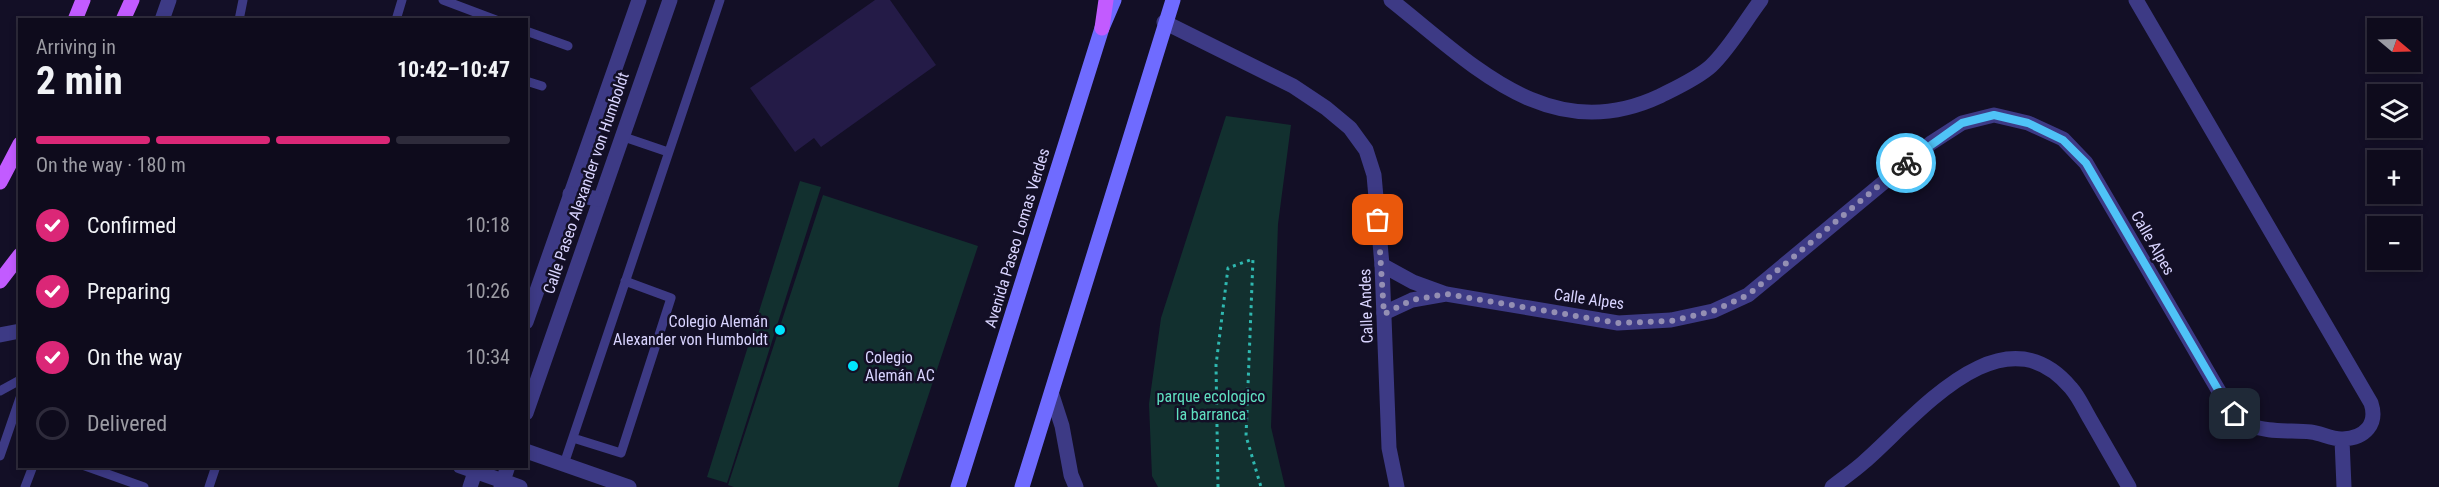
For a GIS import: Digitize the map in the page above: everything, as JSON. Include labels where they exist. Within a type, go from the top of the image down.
[{"type":"main road","points":[[76,18],[83,0]]},
{"type":"main road","points":[[124,18],[132,0]]},
{"type":"main road","points":[[1102,28],[1106,0]]},
{"type":"main road","name":"Avenida Paseo Lomas Verdes","points":[[958,487],[1102,28],[1114,0]]},
{"type":"main road","points":[[1022,487],[1052,395],[1164,22],[1173,0]]},
{"type":"main road","points":[[0,182],[18,148]]},
{"type":"main road","points":[[0,281],[18,258]]},
{"type":"street","points":[[163,18],[169,0]]},
{"type":"street","name":"Calle Paseo Alexander von Humboldt","points":[[528,316],[639,0]]},
{"type":"street","name":"Calle Paseo Alexander von Humboldt","points":[[528,407],[670,0]]},
{"type":"street","points":[[1391,0],[1496,83],[1536,101],[1575,113],[1608,111],[1641,105],[1711,66],[1761,0]]},
{"type":"street","points":[[2136,0],[2371,403],[2374,420],[2369,429],[2358,436],[2342,440],[2344,487]]},
{"type":"street","name":"Calle Andes","points":[[1164,22],[1293,86],[1326,108],[1350,128],[1366,150],[1374,175],[1382,265],[1389,448],[1397,487]]},
{"type":"street","name":"Calle Alpes","points":[[1382,265],[1413,282],[1446,294],[1618,323],[1671,321],[1713,311],[1748,295],[1931,143],[1962,123],[1994,115],[2028,123],[2063,140],[2086,163],[2227,405],[2244,423],[2264,430],[2315,433],[2342,440]]},
{"type":"street","points":[[570,194],[599,199]]},
{"type":"street","name":"Calle Alpes","points":[[1384,314],[1412,300],[1446,294]]},
{"type":"street","points":[[0,335],[18,331]]},
{"type":"street","points":[[1832,487],[1864,462],[1935,395],[1974,369],[2000,359],[2026,360],[2050,368],[2072,389],[2129,487]]},
{"type":"street","points":[[1052,395],[1062,426],[1071,475],[1076,487]]},
{"type":"street","points":[[528,452],[628,487]]},
{"type":"street","points":[[470,487],[476,469],[504,478],[520,487]]},
{"type":"lane","points":[[238,18],[243,0]]},
{"type":"lane","points":[[397,18],[402,0]]},
{"type":"lane","points":[[443,0],[491,18]]},
{"type":"lane","points":[[564,464],[720,0]]},
{"type":"lane","points":[[528,32],[568,46]]},
{"type":"lane","points":[[528,82],[542,86]]},
{"type":"lane","points":[[621,136],[668,152]]},
{"type":"lane","points":[[573,438],[621,453],[671,298],[625,281]]},
{"type":"lane","points":[[0,390],[18,381]]},
{"type":"lane","points":[[0,456],[18,404]]},
{"type":"lane","points":[[25,487],[32,468]]},
{"type":"lane","points":[[91,468],[144,487]]},
{"type":"lane","points":[[209,487],[216,468]]},
{"type":"path","points":[[1218,487],[1216,365],[1228,268],[1253,259],[1246,436],[1261,487]]},
{"type":"green space","name":"parque ecologico la barranca","points":[[1226,116],[1291,125],[1278,224],[1271,427],[1285,487],[1158,487],[1152,476],[1149,404],[1161,318]]},
{"type":"green space","points":[[800,181],[821,187],[727,483],[707,477]]},
{"type":"green space","name":"Colegio Alemán AC","points":[[823,195],[978,246],[898,487],[734,487],[728,485]]},
{"type":"building","points":[[875,0],[890,0],[936,65],[821,147],[814,138],[795,152],[750,88]]},
{"type":"way so far","points":[[1378,220],[1384,314],[1412,300],[1446,294],[1618,323],[1671,321],[1713,311],[1748,295],[1906,163]]},
{"type":"place","name":"Colegio Alemán Alexander von Humboldt","points":[[780,330]]},
{"type":"place","name":"Colegio Alemán AC","points":[[853,366]]},
{"type":"route","points":[[1906,163],[1962,123],[1994,115],[2028,123],[2063,140],[2086,163],[2227,405],[2235,414]]}]
